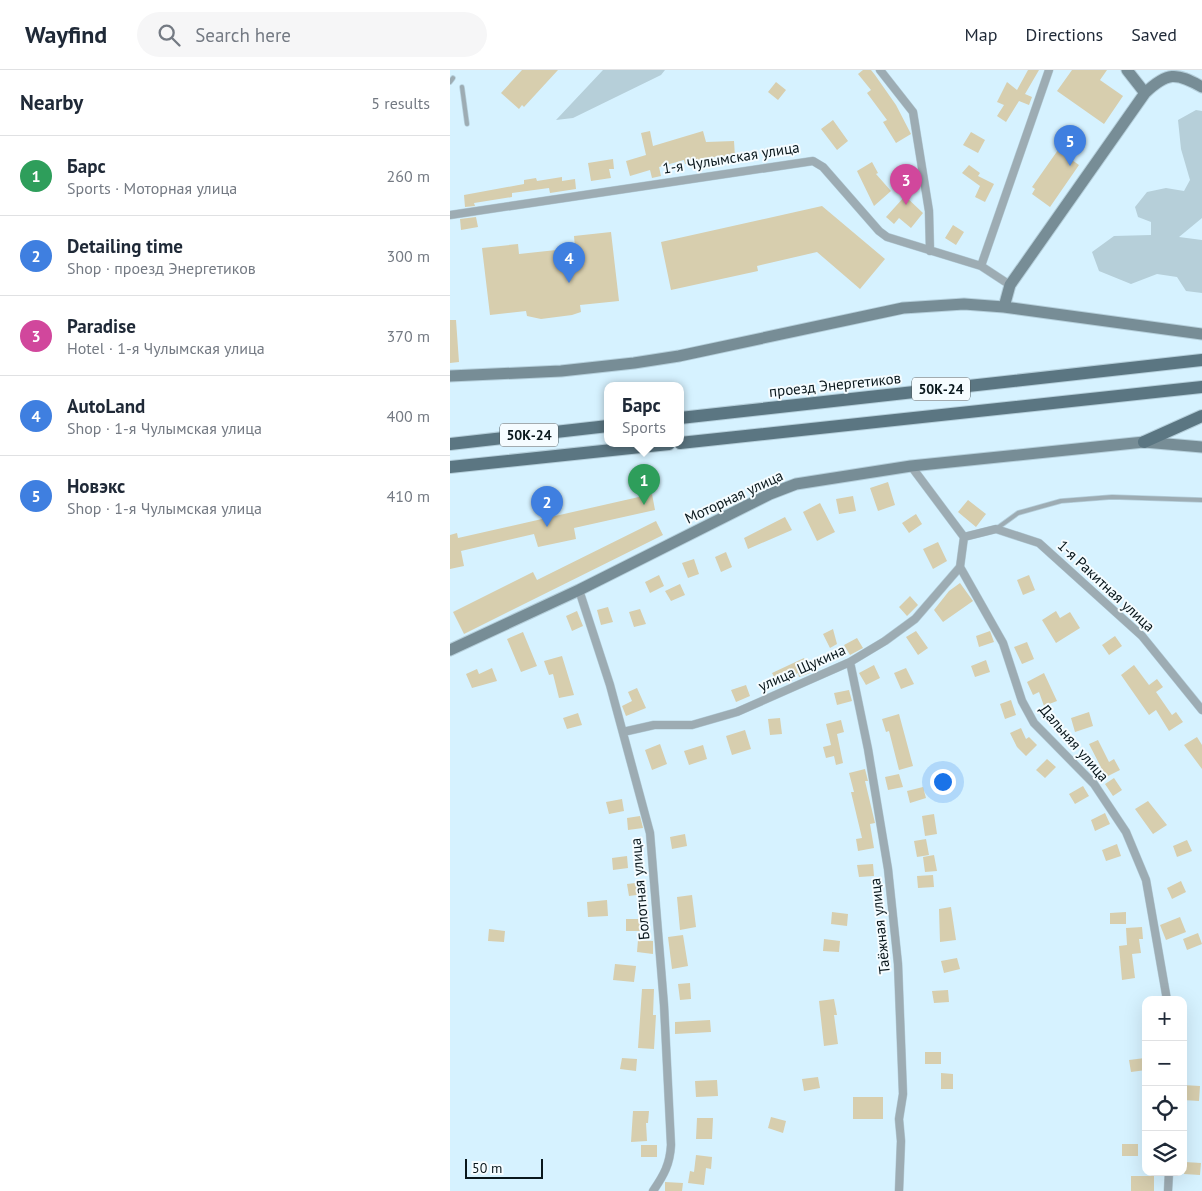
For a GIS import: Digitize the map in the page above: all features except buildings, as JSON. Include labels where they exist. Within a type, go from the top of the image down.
[{"type":"main road","name":"проезд Энергетиков","points":[[684,418],[1202,360]]},
{"type":"main road","name":"50К-24","points":[[684,443],[1202,387]]},
{"type":"main road","points":[[1144,442],[1202,416]]},
{"type":"main road","name":"50К-24","points":[[450,444],[604,426]]},
{"type":"main road","name":"50К-24","points":[[450,467],[640,447]]},
{"type":"street","points":[[880,70],[913,112],[929,211],[930,251]]},
{"type":"street","points":[[981,266],[1049,70]]},
{"type":"street","points":[[1127,70],[1145,93]]},
{"type":"street","points":[[1004,307],[1010,285],[1145,93],[1160,79],[1185,73],[1202,87]]},
{"type":"street","name":"1-я Чулымская улица","points":[[450,214],[813,161],[823,168],[879,232],[887,237],[981,266],[1010,285]]},
{"type":"street","points":[[450,376],[561,371],[646,361],[903,308],[964,304],[1004,307],[1202,334]]},
{"type":"street","name":"Моторная улица","points":[[450,650],[579,590],[770,494],[796,484],[910,466],[1144,442],[1202,447]]},
{"type":"street","points":[[910,466],[964,537],[960,567]]},
{"type":"street","points":[[964,537],[996,529]]},
{"type":"street","name":"1-я Ракитная улица","points":[[996,529],[1039,543],[1142,636],[1202,710]]},
{"type":"street","name":"улица Щукина","points":[[623,732],[654,724],[692,726],[737,712],[850,662],[885,641],[915,619],[960,567]]},
{"type":"street","name":"Дальняя улица","points":[[960,567],[1003,642],[1022,701],[1034,723],[1094,784],[1126,832],[1146,880],[1166,996]]},
{"type":"street","name":"Болотная улица","points":[[579,590],[610,684],[650,833],[664,1005],[672,1145],[666,1172],[654,1191]]},
{"type":"street","name":"Таёжная улица","points":[[850,662],[868,750],[888,869],[898,964],[903,1094],[899,1119],[901,1141],[899,1191]]},
{"type":"street","points":[[1168,1191],[1169,1176]]},
{"type":"lane","points":[[462,87],[466,124]]},
{"type":"lane","points":[[996,529],[1018,513],[1061,500],[1112,497],[1202,500]]},
{"type":"shaded area","points":[[603,70],[665,70],[661,75],[573,118],[556,120]]},
{"type":"shaded area","points":[[1196,110],[1202,111],[1202,218],[1179,237],[1202,240],[1202,293],[1186,291],[1177,277],[1157,274],[1131,284],[1099,271],[1092,252],[1114,236],[1151,235],[1151,222],[1138,217],[1135,207],[1147,192],[1166,188],[1184,191],[1190,180],[1181,149],[1178,120]]},
{"type":"place","name":"Новэкс","points":[[1070,166]]},
{"type":"place","name":"Paradise","points":[[906,205]]},
{"type":"place","name":"AutoLand","points":[[569,283]]},
{"type":"place","name":"Барс","points":[[644,505]]},
{"type":"place","name":"Detailing time","points":[[547,527]]}]
